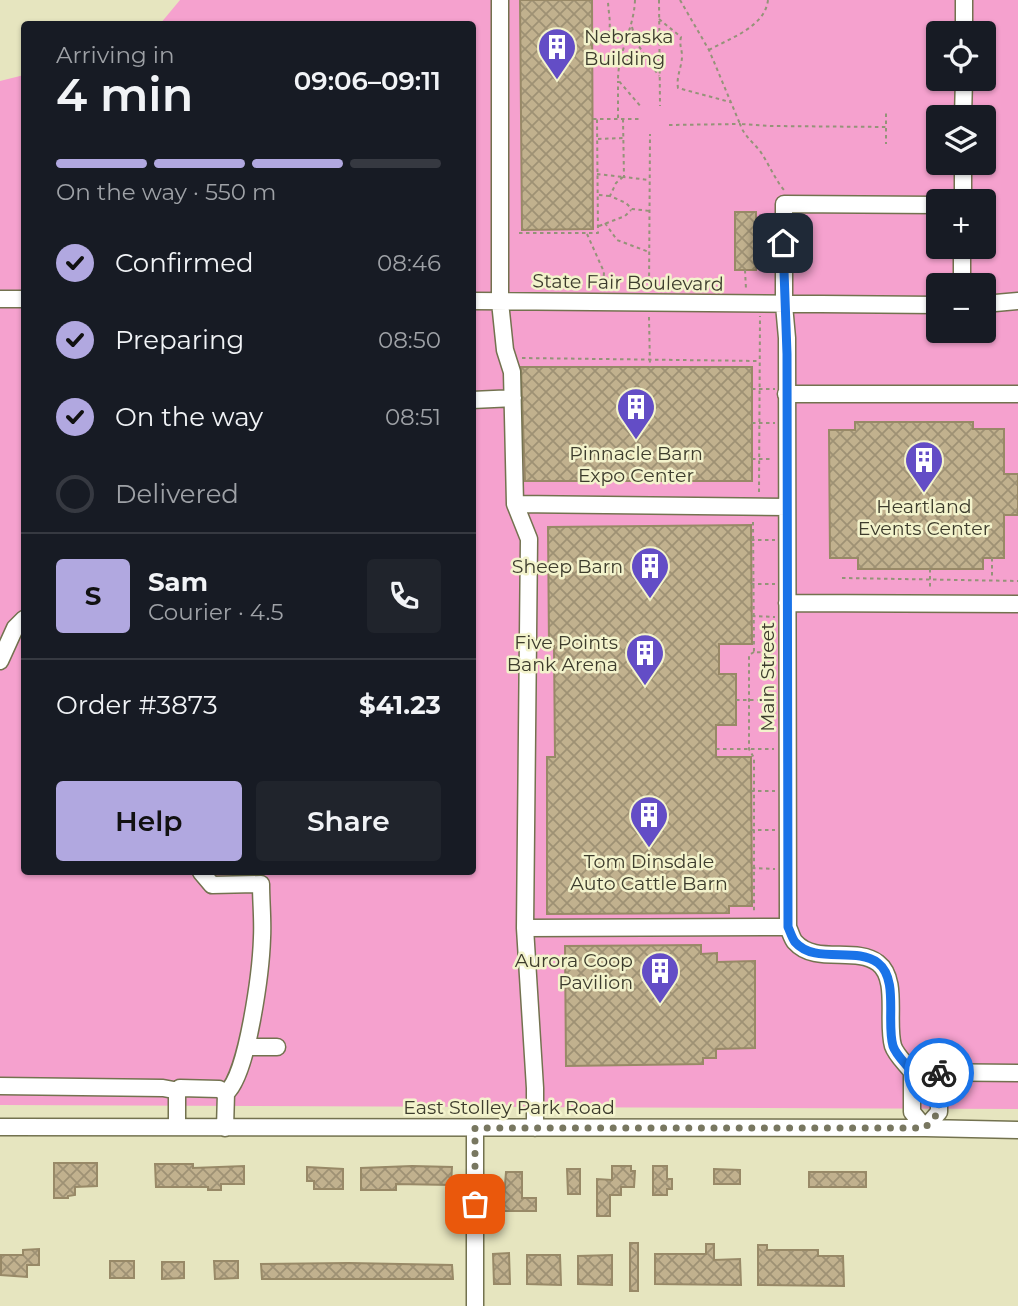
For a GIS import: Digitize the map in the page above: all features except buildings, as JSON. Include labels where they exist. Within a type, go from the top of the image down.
[{"type":"street","points":[[500,0],[500,302],[507,358],[512,372],[515,504],[530,539],[525,928],[535,1128]]},
{"type":"street","points":[[964,0],[964,21]]},
{"type":"street","points":[[785,204],[926,205]]},
{"type":"street","name":"Main Street","points":[[785,204],[788,927]]},
{"type":"street","points":[[0,299],[21,299]]},
{"type":"street","points":[[996,303],[1018,301]]},
{"type":"street","name":"State Fair Boulevard","points":[[476,302],[926,306]]},
{"type":"street","points":[[786,392],[1018,394]]},
{"type":"street","points":[[476,400],[513,398]]},
{"type":"street","points":[[515,504],[787,507]]},
{"type":"street","points":[[788,610],[930,604],[1018,604]]},
{"type":"street","points":[[0,661],[15,628],[21,622]]},
{"type":"street","points":[[204,875],[212,885],[261,884],[262,938],[248,1047],[233,1088],[226,1093]]},
{"type":"street","points":[[525,928],[788,927],[795,942],[809,950],[867,957],[878,962],[886,971],[889,980],[890,1033],[894,1049],[912,1072],[912,1112],[925,1128],[939,1112],[939,1072]]},
{"type":"street","points":[[248,1047],[277,1047]]},
{"type":"street","points":[[912,1072],[1018,1073]]},
{"type":"street","points":[[0,1086],[163,1088],[179,1091]]},
{"type":"street","points":[[177,1127],[177,1095],[180,1088],[219,1089],[226,1093]]},
{"type":"street","points":[[225,1128],[226,1093]]},
{"type":"street","name":"East Stolley Park Road","points":[[0,1127],[1018,1130]]},
{"type":"street","points":[[475,1128],[475,1306]]},
{"type":"path","points":[[592,43],[604,42],[608,36],[611,23],[608,0]]},
{"type":"path","points":[[618,119],[619,61],[631,26],[635,0]]},
{"type":"path","points":[[659,0],[660,106]]},
{"type":"path","points":[[680,0],[709,50],[744,135],[762,154],[776,181],[786,192],[785,204]]},
{"type":"path","points":[[709,50],[758,21],[767,9],[768,0]]},
{"type":"path","points":[[659,19],[681,37],[679,45],[682,56],[677,79],[678,88],[731,103]]},
{"type":"path","points":[[631,26],[636,42],[659,76]]},
{"type":"path","points":[[619,61],[649,61]]},
{"type":"path","points":[[618,80],[642,108]]},
{"type":"path","points":[[886,111],[886,144]]},
{"type":"path","points":[[593,119],[641,119]]},
{"type":"path","points":[[519,233],[598,233],[597,119]]},
{"type":"path","points":[[624,119],[624,177]]},
{"type":"path","points":[[669,125],[886,127]]},
{"type":"path","points":[[650,134],[650,367]]},
{"type":"path","points":[[597,139],[624,138]]},
{"type":"path","points":[[597,174],[650,180]]},
{"type":"path","points":[[610,196],[616,183],[624,177]]},
{"type":"path","points":[[597,195],[610,196],[626,203],[632,209],[650,211]]},
{"type":"path","points":[[598,226],[625,216],[632,209]]},
{"type":"path","points":[[605,223],[617,240],[649,252]]},
{"type":"path","points":[[587,233],[604,272],[603,302]]},
{"type":"path","points":[[746,270],[753,304],[759,361],[759,459],[752,540],[754,652]]},
{"type":"path","points":[[507,358],[759,361]]},
{"type":"path","points":[[752,389],[786,392]]},
{"type":"path","points":[[752,423],[786,424]]},
{"type":"path","points":[[752,459],[787,460]]},
{"type":"path","points":[[752,540],[787,540]]},
{"type":"path","points":[[992,558],[992,580]]},
{"type":"path","points":[[930,569],[930,604]]},
{"type":"path","points":[[842,578],[1018,581]]},
{"type":"path","points":[[752,584],[787,585]]},
{"type":"path","points":[[753,616],[788,610]]},
{"type":"path","points":[[754,927],[754,758],[749,749],[749,655],[754,652],[788,653]]},
{"type":"path","points":[[736,700],[788,701]]},
{"type":"path","points":[[716,749],[788,749]]},
{"type":"path","points":[[753,791],[788,792]]},
{"type":"path","points":[[753,830],[788,830]]},
{"type":"path","points":[[753,868],[788,869]]},
{"type":"shaded area","points":[[180,0],[1018,0],[1018,1109],[0,1105],[0,81],[21,76],[21,875],[476,875],[476,21],[162,21]]},
{"type":"way so far","points":[[475,1204],[475,1128],[925,1128],[939,1112],[939,1073]]},
{"type":"place","name":"Nebraska Building","points":[[557,81]]},
{"type":"place","name":"Pinnacle Barn Expo Center","points":[[636,441]]},
{"type":"place","name":"Heartland Events Center","points":[[924,494]]},
{"type":"place","name":"Sheep Barn","points":[[650,600]]},
{"type":"place","name":"Five Points Bank Arena","points":[[645,687]]},
{"type":"place","name":"Tom Dinsdale Auto Cattle Barn","points":[[649,849]]},
{"type":"place","name":"Aurora Coop Pavilion","points":[[660,1005]]},
{"type":"route","points":[[783,243],[787,338],[788,927],[795,942],[809,950],[840,956],[867,957],[878,962],[886,971],[889,980],[890,1033],[894,1049],[912,1072],[939,1073]]}]
